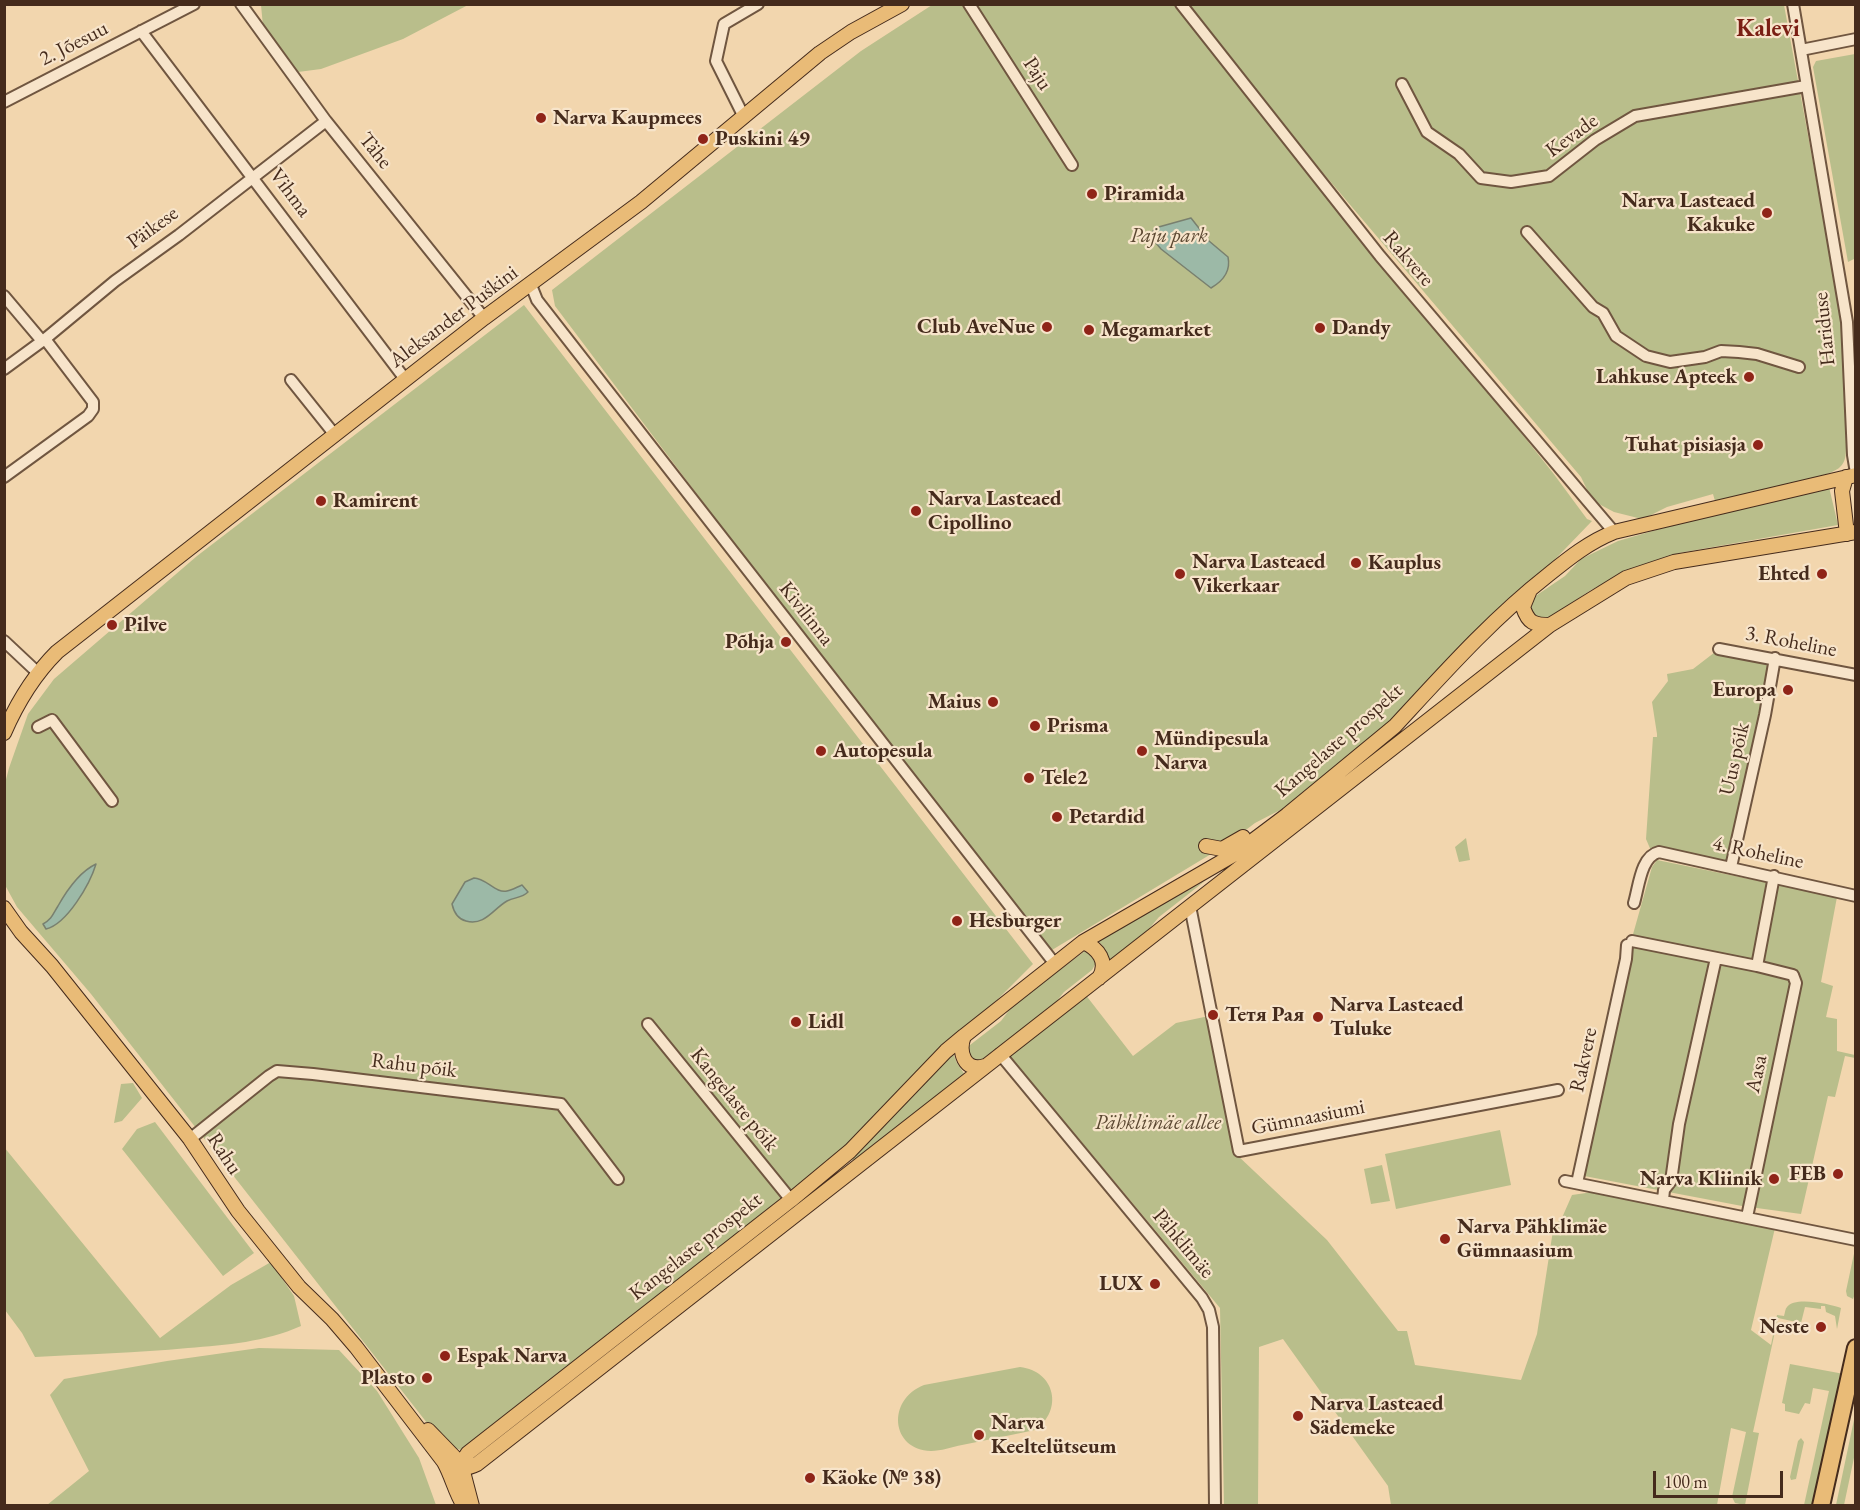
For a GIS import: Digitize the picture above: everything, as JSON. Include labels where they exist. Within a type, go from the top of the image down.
[{"type":"highway","points":[[1821,1506],[1856,1348]]},
{"type":"highway","points":[[1830,1506],[1856,1388]]},
{"type":"main road","name":"Aleksander Puškini","points":[[38,672],[57,652],[484,318],[641,202],[820,53],[850,32],[902,4]]},
{"type":"main road","name":"Kangelaste prospekt","points":[[465,1463],[850,1151],[946,1051],[964,1036],[1083,942],[1217,864],[1287,814],[1395,726],[1512,604],[1575,554],[1614,532],[1852,475]]},
{"type":"main road","points":[[1851,533],[1842,491],[1852,475]]},
{"type":"main road","name":"Kangelaste prospekt","points":[[465,1463],[1099,978],[1550,625],[1626,578],[1646,570],[1674,562],[1851,533]]},
{"type":"main road","points":[[1531,588],[1523,608],[1527,620],[1536,625],[1550,625]]},
{"type":"main road","points":[[4,733],[13,713],[38,672]]},
{"type":"main road","points":[[1206,846],[1222,849],[1264,824],[1287,814]]},
{"type":"main road","points":[[1217,864],[1224,880]]},
{"type":"main road","name":"Rahu","points":[[4,908],[21,932],[52,966],[190,1139],[238,1211],[299,1287],[332,1319],[356,1347],[411,1420],[422,1424],[447,1457],[454,1484],[469,1504]]},
{"type":"main road","points":[[1083,942],[1094,947],[1102,958],[1103,967],[1099,978]]},
{"type":"main road","points":[[964,1036],[960,1049],[965,1060],[974,1067],[985,1066]]},
{"type":"main road","points":[[447,1457],[460,1454],[465,1463],[454,1484]]},
{"type":"main road","name":"Rahu","points":[[465,1463],[469,1504]]},
{"type":"street","name":"2. Jõesuu","points":[[4,102],[194,4]]},
{"type":"street","name":"Tähe","points":[[241,4],[326,121],[484,318]]},
{"type":"street","points":[[744,117],[716,61],[724,24],[758,4]]},
{"type":"street","name":"Paju","points":[[969,4],[1072,165]]},
{"type":"street","name":"Rakvere","points":[[1181,4],[1380,256],[1614,532]]},
{"type":"street","name":"Hariduse","points":[[1793,4],[1847,322],[1852,475]]},
{"type":"street","name":"Vihma","points":[[141,31],[405,380]]},
{"type":"street","points":[[1801,51],[1856,39]]},
{"type":"street","name":"Kevade","points":[[1402,84],[1427,132],[1459,154],[1481,178],[1511,182],[1550,176],[1595,140],[1635,116],[1806,86]]},
{"type":"street","name":"Päikese","points":[[4,369],[115,280],[179,235],[326,121]]},
{"type":"street","points":[[1527,232],[1593,307],[1603,313],[1616,336],[1646,356],[1670,362],[1705,357],[1721,351],[1739,352],[1757,354],[1799,367]]},
{"type":"street","name":"Kivilinna","points":[[531,285],[537,300],[1055,964]]},
{"type":"street","points":[[4,296],[93,402],[93,409],[88,416],[4,477]]},
{"type":"street","points":[[291,380],[334,435]]},
{"type":"street","points":[[4,641],[38,672]]},
{"type":"street","name":"3. Roheline","points":[[1719,649],[1856,675]]},
{"type":"street","name":"Uus põik","points":[[1731,867],[1775,658]]},
{"type":"street","points":[[38,727],[52,720],[112,801]]},
{"type":"street","name":"4. Roheline","points":[[1634,903],[1646,860],[1652,854],[1659,852],[1856,896]]},
{"type":"street","points":[[1756,966],[1774,876]]},
{"type":"street","name":"Gümnaasiumi","points":[[1191,906],[1239,1151],[1558,1090]]},
{"type":"street","name":"Rakvere","points":[[1629,943],[1571,1182],[1663,1200]]},
{"type":"street","name":"Aasa","points":[[1629,943],[1716,958],[1793,975],[1796,982],[1748,1217]]},
{"type":"street","points":[[1716,958],[1679,1124],[1671,1181],[1665,1190],[1663,1200],[1856,1240]]},
{"type":"street","name":"Kangelaste põik","points":[[648,1024],[791,1200]]},
{"type":"street","name":"Pähklimäe","points":[[1000,1054],[1202,1298],[1209,1310],[1213,1327],[1215,1506]]},
{"type":"street","name":"Rahu põik","points":[[190,1139],[268,1076],[278,1071],[313,1074],[561,1104],[618,1179]]},
{"type":"green space","points":[[261,5],[468,5],[403,39],[321,69],[298,72],[263,26]]},
{"type":"green space","name":"Paju park","points":[[932,5],[1181,5],[1553,473],[1587,519],[1592,521],[1402,718],[1284,808],[1255,823],[1226,845],[1047,953],[911,778],[555,306],[552,290],[861,51]]},
{"type":"green space","points":[[1190,5],[1784,5],[1844,331],[1846,449],[1842,465],[1832,472],[1801,482],[1715,501],[1713,494],[1667,507],[1645,518],[1614,512],[1597,503],[1591,498],[1581,477],[1318,167]]},
{"type":"green space","points":[[1855,54],[1856,258],[1848,262],[1813,67],[1816,61]]},
{"type":"green space","points":[[524,305],[1033,964],[825,1172],[461,1450],[448,1446],[431,1428],[91,994],[17,907],[5,885],[4,787],[28,714],[54,679],[197,556]]},
{"type":"green space","points":[[1829,487],[1838,525],[1679,553],[1626,572],[1591,590],[1546,620],[1534,618],[1530,606],[1534,597],[1565,576],[1581,559],[1618,541]]},
{"type":"green space","points":[[1719,649],[1775,658],[1731,867],[1652,853],[1646,839],[1653,737],[1657,737],[1652,702],[1668,681],[1667,674],[1693,669]]},
{"type":"green space","points":[[1466,838],[1470,860],[1459,862],[1455,847]]},
{"type":"green space","points":[[1657,860],[1837,897],[1821,982],[1833,986],[1826,1017],[1837,1019],[1837,1051],[1855,1055],[1855,1058],[1845,1056],[1835,1097],[1828,1096],[1801,1214],[1742,1206],[1579,1175],[1626,959],[1652,867]]},
{"type":"green space","points":[[1205,881],[1159,917],[1142,937],[1110,963],[1103,946],[1097,940]]},
{"type":"green space","points":[[1085,951],[1093,954],[1096,963],[1092,970],[1064,992],[1052,1007],[982,1061],[973,1063],[966,1050],[970,1045],[1001,1021],[1013,1005]]},
{"type":"green space","name":"Pähklimäe allee","points":[[1085,994],[1133,1056],[1176,1023],[1209,1016],[1236,1154],[1327,1240],[1398,1331],[1407,1331],[1415,1365],[1521,1380],[1537,1334],[1554,1224],[1561,1220],[1572,1195],[1593,1192],[1775,1228],[1751,1330],[1771,1345],[1777,1315],[1784,1316],[1786,1308],[1791,1304],[1805,1301],[1841,1308],[1837,1329],[1835,1316],[1826,1312],[1825,1306],[1821,1306],[1821,1309],[1805,1307],[1801,1323],[1778,1318],[1753,1432],[1759,1433],[1745,1505],[1735,1503],[1732,1497],[1746,1432],[1731,1428],[1717,1505],[1391,1505],[1388,1486],[1283,1339],[1259,1347],[1258,1505],[1224,1505],[1220,1308],[1009,1055]]},
{"type":"green space","points":[[953,1053],[965,1075],[854,1161],[852,1159]]},
{"type":"green space","points":[[133,1083],[142,1098],[122,1121],[114,1123],[121,1084]]},
{"type":"green space","points":[[155,1122],[254,1253],[223,1276],[122,1149],[137,1129]]},
{"type":"green space","points":[[1500,1130],[1511,1185],[1396,1209],[1385,1154]]},
{"type":"green space","points":[[4,1147],[160,1338],[231,1285],[271,1262],[294,1296],[301,1326],[274,1336],[231,1344],[35,1357],[22,1333],[5,1310]]},
{"type":"green space","points":[[1382,1165],[1390,1201],[1371,1204],[1364,1169]]},
{"type":"green space","points":[[1855,1249],[1856,1291],[1853,1299],[1847,1296],[1846,1291]]},
{"type":"green space","points":[[259,1348],[339,1350],[377,1391],[419,1458],[436,1505],[47,1505],[89,1471],[50,1395],[64,1379]]},
{"type":"green space","points":[[1790,1364],[1844,1374],[1816,1505],[1804,1505],[1829,1391],[1813,1388],[1810,1404],[1805,1403],[1799,1414],[1785,1411],[1785,1404],[1782,1403]]},
{"type":"green space","points":[[1020,1367],[1032,1370],[1041,1376],[1048,1383],[1052,1392],[1050,1412],[1035,1430],[931,1451],[918,1448],[901,1434],[898,1423],[903,1402],[912,1392],[924,1385]]},
{"type":"green space","points":[[1855,1415],[1855,1453],[1844,1505],[1836,1505]]},
{"type":"green space","points":[[1801,1438],[1804,1442],[1796,1479],[1791,1480],[1798,1441]]},
{"type":"shaded area","points":[[1191,218],[1209,241],[1228,257],[1229,262],[1225,275],[1211,288],[1161,249],[1150,236],[1155,228]]},
{"type":"shaded area","points":[[96,864],[77,902],[62,920],[46,929],[43,924],[52,916],[69,888],[84,872]]},
{"type":"shaded area","points":[[474,878],[483,880],[499,890],[511,890],[522,885],[528,892],[507,901],[484,919],[466,921],[457,915],[452,904],[465,882]]},
{"type":"place","name":"Narva Kaupmees","points":[[541,118]]},
{"type":"place","name":"Puskini 49","points":[[703,139]]},
{"type":"place","name":"Piramida","points":[[1092,194]]},
{"type":"place","name":"Narva Lasteaed Kakuke","points":[[1767,213]]},
{"type":"place","name":"Club AveNue","points":[[1047,327]]},
{"type":"place","name":"Dandy","points":[[1320,328]]},
{"type":"place","name":"Megamarket","points":[[1089,330]]},
{"type":"place","name":"Lahkuse Apteek","points":[[1749,377]]},
{"type":"place","name":"Tuhat pisiasja","points":[[1758,445]]},
{"type":"place","name":"Ramirent","points":[[321,501]]},
{"type":"place","name":"Narva Lasteaed Cipollino","points":[[916,511]]},
{"type":"place","name":"Kauplus","points":[[1356,563]]},
{"type":"place","name":"Narva Lasteaed Vikerkaar","points":[[1180,574]]},
{"type":"place","name":"Ehted","points":[[1822,574]]},
{"type":"place","name":"Pilve","points":[[112,625]]},
{"type":"place","name":"Põhja","points":[[786,642]]},
{"type":"place","name":"Europa","points":[[1788,690]]},
{"type":"place","name":"Maius","points":[[993,702]]},
{"type":"place","name":"Prisma","points":[[1035,726]]},
{"type":"place","name":"Autopesula","points":[[821,751]]},
{"type":"place","name":"Mündipesula Narva","points":[[1142,751]]},
{"type":"place","name":"Tele2","points":[[1029,778]]},
{"type":"place","name":"Petardid","points":[[1057,817]]},
{"type":"place","name":"Hesburger","points":[[957,921]]},
{"type":"place","name":"Тетя Рая","points":[[1213,1015]]},
{"type":"place","name":"Narva Lasteaed Tuluke","points":[[1318,1017]]},
{"type":"place","name":"Lidl","points":[[796,1022]]},
{"type":"place","name":"FEB","points":[[1838,1174]]},
{"type":"place","name":"Narva Kliinik","points":[[1774,1179]]},
{"type":"place","name":"Narva Pähklimäe Gümnaasium","points":[[1445,1239]]},
{"type":"place","name":"LUX","points":[[1155,1284]]},
{"type":"place","name":"Neste","points":[[1821,1327]]},
{"type":"place","name":"Espak Narva","points":[[445,1356]]},
{"type":"place","name":"Plasto","points":[[427,1378]]},
{"type":"place","name":"Narva Lasteaed Sädemeke","points":[[1298,1416]]},
{"type":"place","name":"Narva Keeltelütseum","points":[[979,1435]]},
{"type":"place","name":"Käoke (№ 38)","points":[[810,1478]]},
{"type":"district","name":"Kalevi","points":[[1768,29]]}]
